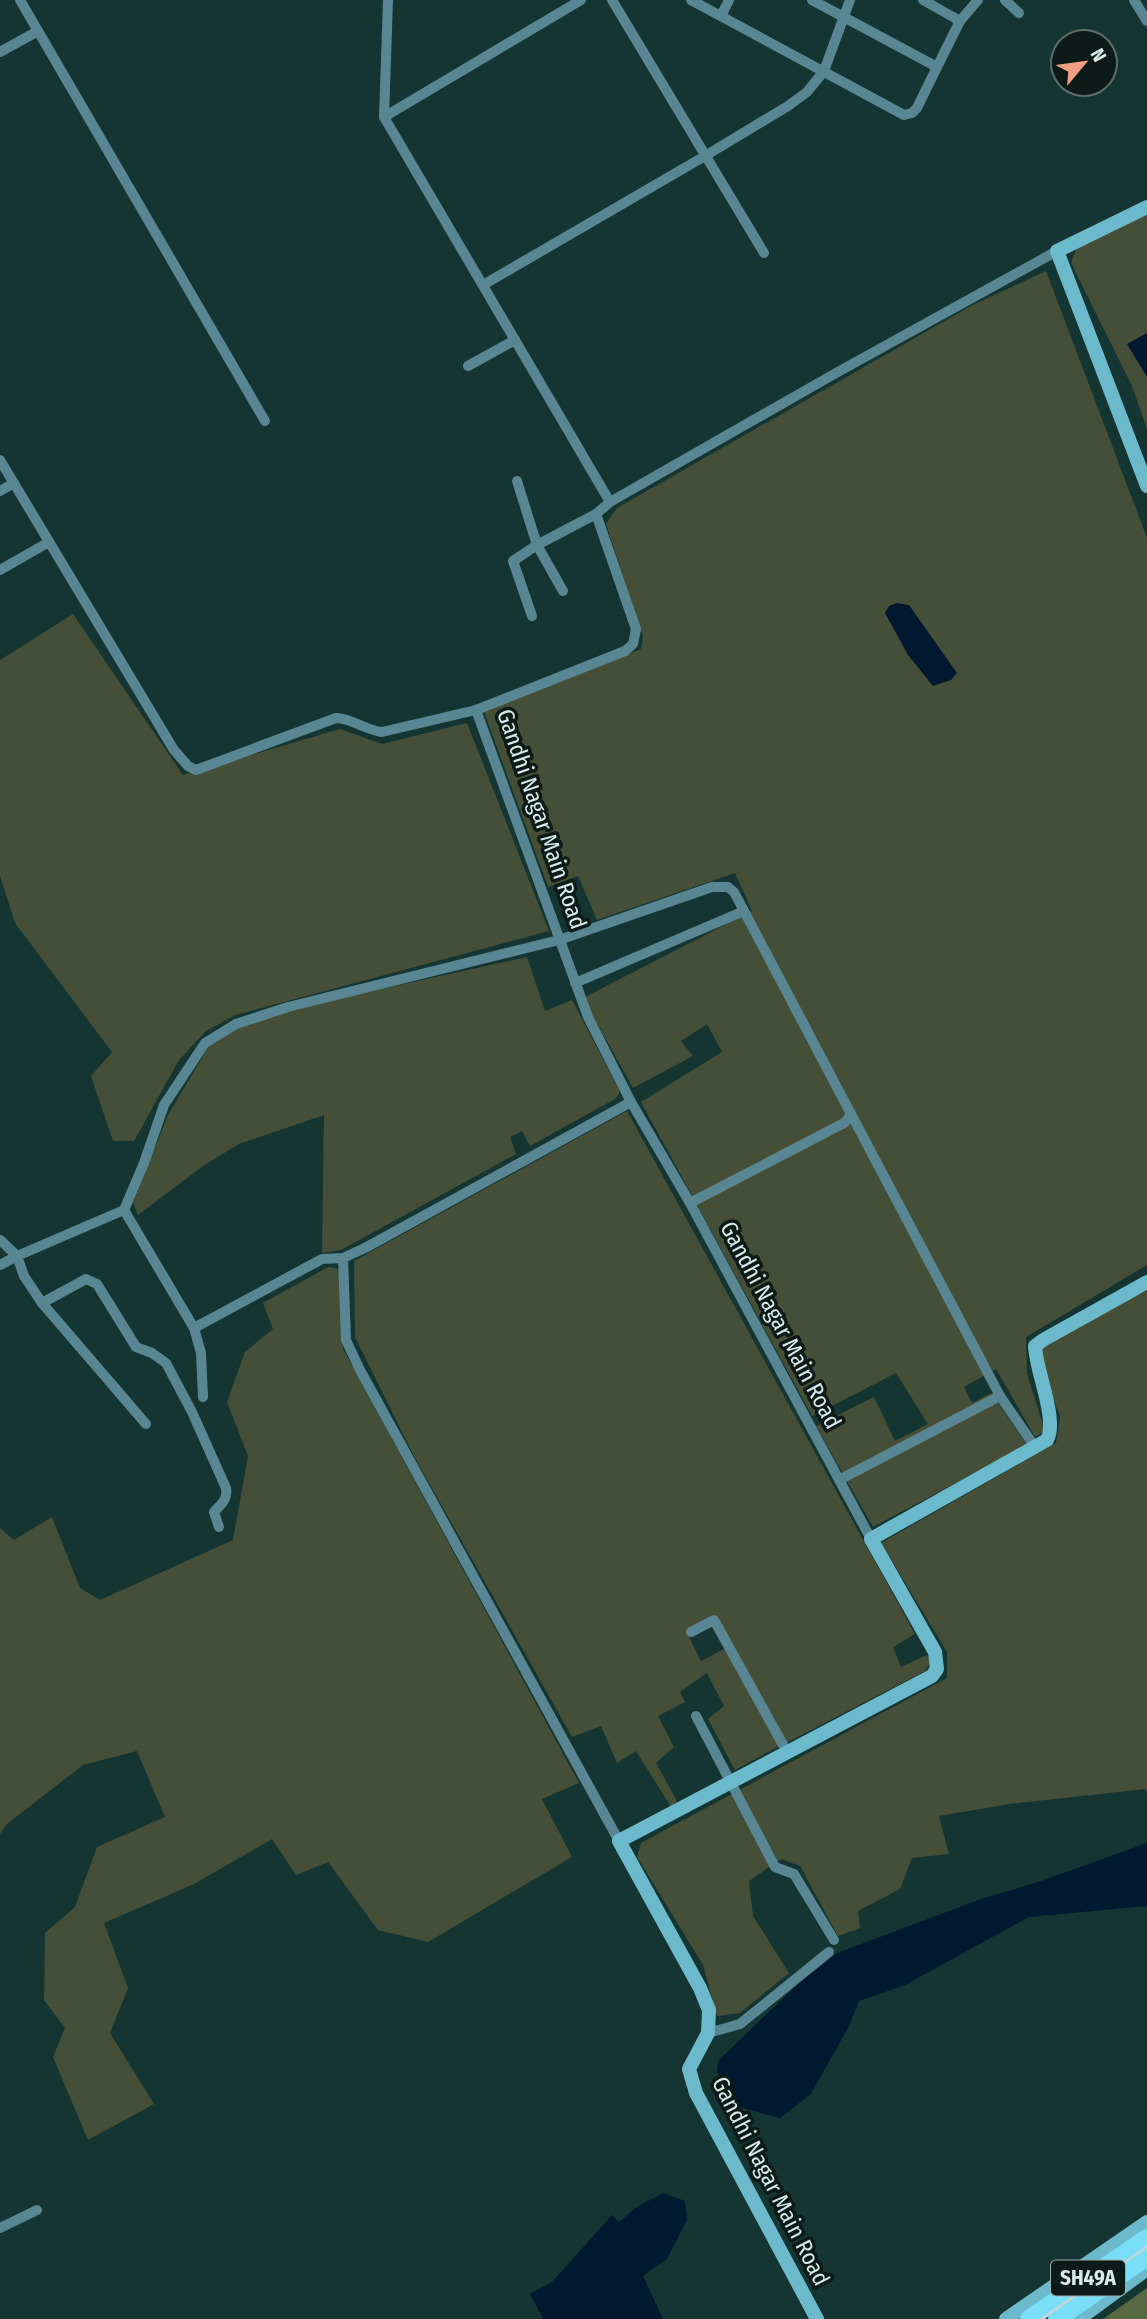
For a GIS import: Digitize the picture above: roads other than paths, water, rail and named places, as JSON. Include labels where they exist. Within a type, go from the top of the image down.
[{"type":"main road","name":"SH49A","points":[[1029,2319],[1147,2238]]},
{"type":"main road","name":"SH49A","points":[[1057,2319],[1147,2257]]},
{"type":"street","points":[[19,0],[265,421]]},
{"type":"street","points":[[388,0],[384,117],[610,502]]},
{"type":"street","points":[[384,117],[581,0]]},
{"type":"street","points":[[612,0],[764,253]]},
{"type":"street","points":[[691,0],[904,115],[918,108],[960,21],[978,0]]},
{"type":"street","points":[[722,16],[729,0]]},
{"type":"street","points":[[812,0],[937,67]]},
{"type":"street","points":[[483,285],[705,156],[807,92],[824,71],[850,0]]},
{"type":"street","points":[[923,0],[960,21]]},
{"type":"street","points":[[1005,0],[1020,13]]},
{"type":"street","points":[[1134,0],[1147,21]]},
{"type":"street","points":[[0,52],[38,31]]},
{"type":"street","points":[[532,616],[513,561],[537,545],[596,514],[610,502],[836,373],[1057,251],[1147,206]]},
{"type":"street","points":[[1057,251],[1147,486]]},
{"type":"street","points":[[468,366],[515,340]]},
{"type":"street","points":[[0,460],[174,750],[188,766],[196,769],[336,718],[344,718],[368,730],[382,732],[476,709]]},
{"type":"street","points":[[517,481],[537,545],[563,591]]},
{"type":"street","points":[[0,491],[14,483]]},
{"type":"street","name":"Gandhi Nagar Main Road","points":[[596,514],[636,629],[633,644],[625,651],[476,709],[588,1017],[631,1102],[690,1203],[935,1652],[937,1669],[932,1676],[619,1842]]},
{"type":"street","points":[[0,570],[49,542]]},
{"type":"street","points":[[0,1265],[124,1210],[164,1105],[205,1043],[236,1024],[288,1007],[559,940],[712,887],[728,887],[734,892],[1000,1396],[1035,1447]]},
{"type":"street","points":[[575,983],[744,911]]},
{"type":"street","points":[[194,1328],[322,1259],[343,1258],[631,1102]]},
{"type":"street","points":[[690,1203],[844,1123],[850,1112]]},
{"type":"street","points":[[124,1210],[194,1328],[201,1353],[203,1396]]},
{"type":"street","points":[[0,1240],[17,1256],[24,1276],[42,1303],[146,1424]]},
{"type":"street","points":[[343,1258],[346,1340],[360,1370],[700,1988],[709,2010],[708,2033],[740,2024],[829,1952]]},
{"type":"street","points":[[42,1303],[86,1279],[92,1281],[97,1284],[136,1347],[152,1353],[166,1363],[192,1412],[226,1488],[223,1504],[214,1513],[219,1527]]},
{"type":"street","points":[[871,1539],[1047,1440],[1051,1432],[1051,1421],[1036,1361],[1035,1346],[1147,1282]]},
{"type":"street","points":[[839,1480],[1000,1396]]},
{"type":"street","points":[[691,1632],[714,1620],[787,1752]]},
{"type":"street","points":[[695,1716],[775,1867],[794,1874],[834,1940]]},
{"type":"street","name":"Gandhi Nagar Main Road","points":[[708,2033],[689,2069],[696,2093],[817,2319]]},
{"type":"street","points":[[0,2228],[37,2210]]},
{"type":"street","points":[[1006,2319],[1147,2222]]},
{"type":"street","points":[[1079,2319],[1147,2269]]},
{"type":"water","points":[[1147,333],[1147,377],[1127,344]]},
{"type":"water","points":[[897,603],[909,605],[957,673],[951,680],[933,686],[908,655],[885,613],[889,606]]},
{"type":"water","points":[[1147,1843],[1147,1906],[1029,1917],[905,1985],[859,2001],[849,2026],[811,2094],[780,2118],[739,2107],[717,2072],[718,2061],[800,1982],[837,1953],[981,1899],[1041,1881]]},
{"type":"water","points":[[663,2193],[685,2201],[687,2220],[667,2259],[643,2276],[663,2319],[543,2319],[530,2294],[552,2282],[612,2215],[619,2222],[635,2208]]},
{"type":"railway","points":[[1041,2319],[1147,2247]]}]
